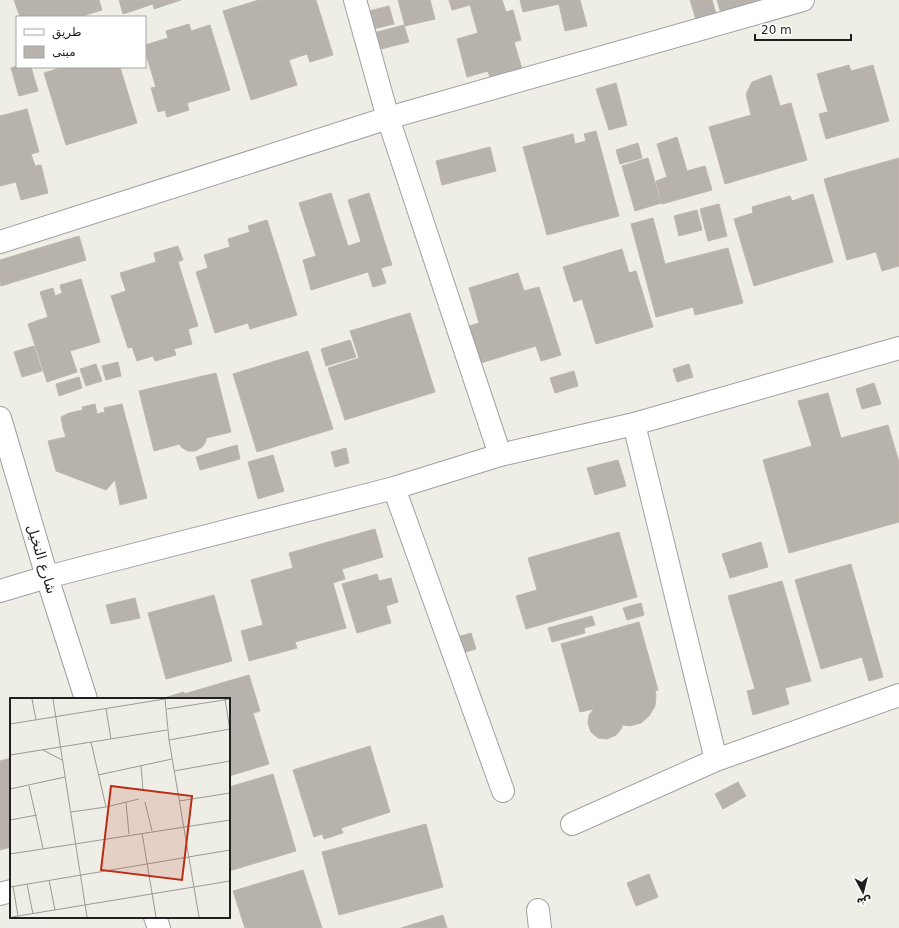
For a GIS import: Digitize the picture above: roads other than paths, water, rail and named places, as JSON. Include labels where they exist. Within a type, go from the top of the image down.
[{"type":"street","points":[[355,0],[388,118],[500,454]]},
{"type":"street","points":[[0,242],[388,118],[803,0]]},
{"type":"street","points":[[0,591],[47,577],[394,488],[500,454],[634,424],[899,348]]},
{"type":"street","name":"شارع النخيل","points":[[0,418],[47,577],[86,698]]},
{"type":"street","points":[[634,424],[716,760]]},
{"type":"street","points":[[394,488],[503,791]]},
{"type":"street","points":[[572,824],[716,760],[899,695]]},
{"type":"street","points":[[0,894],[10,891]]},
{"type":"street","points":[[156,918],[159,928]]}]
